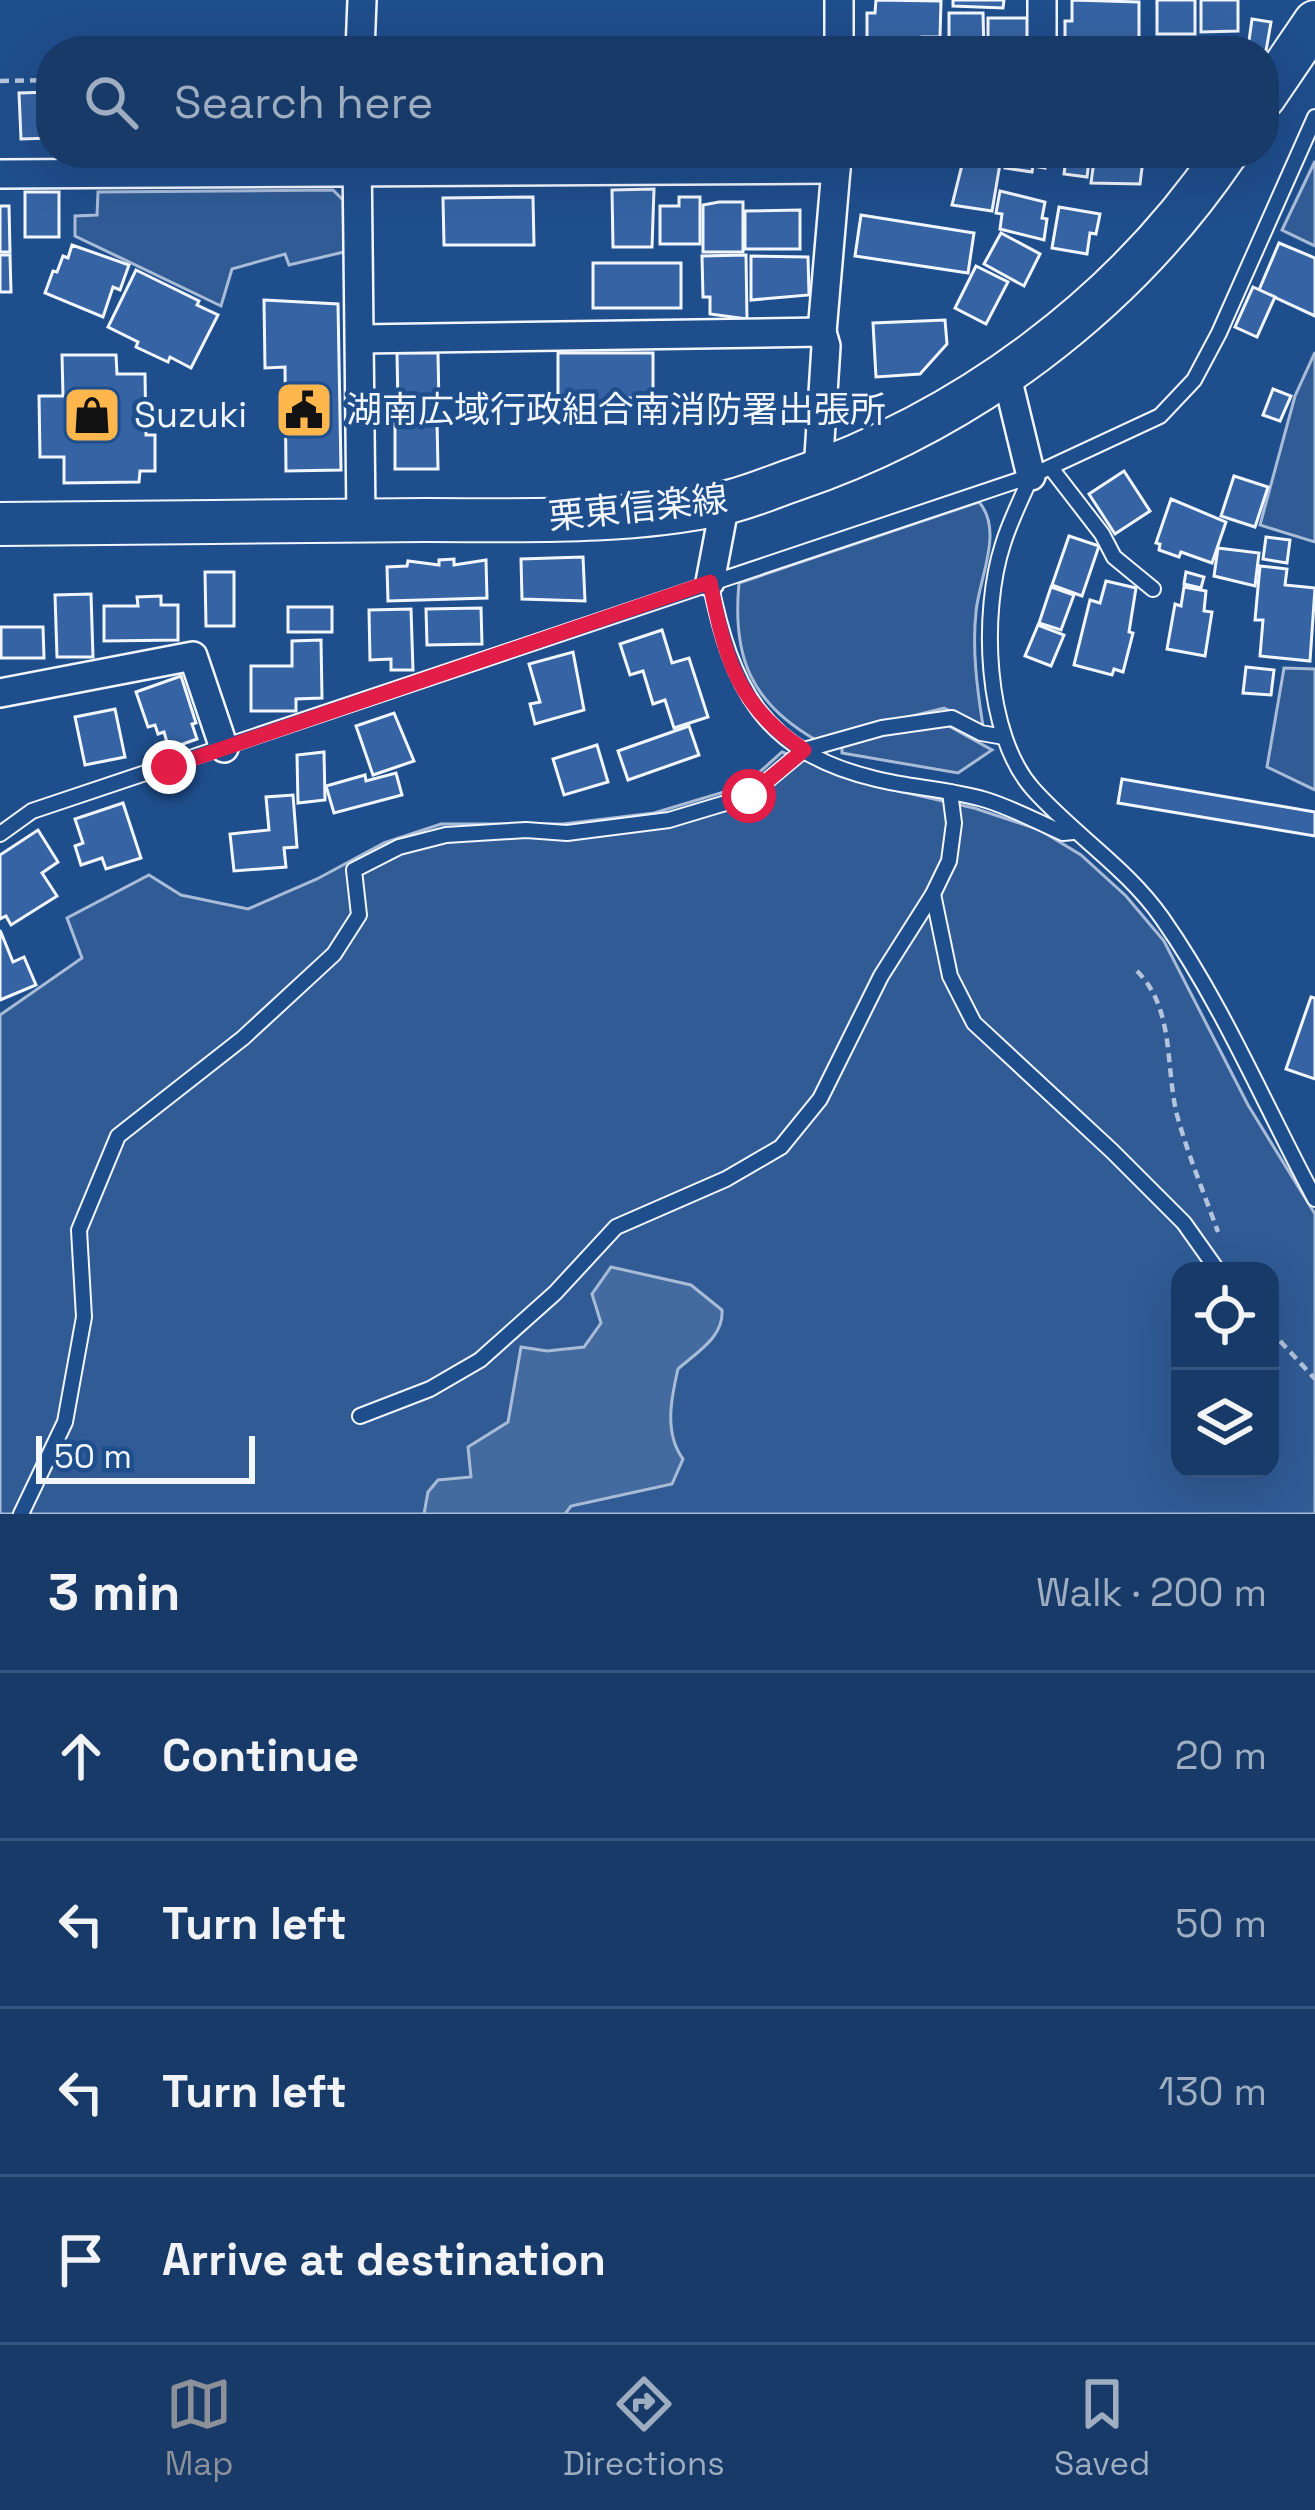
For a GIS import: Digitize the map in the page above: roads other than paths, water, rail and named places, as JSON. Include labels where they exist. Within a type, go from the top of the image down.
[{"type":"main road","points":[[1279,78],[1312,35]]},
{"type":"main road","name":"栗東信楽線","points":[[0,524],[586,519],[725,503],[818,472],[944,413],[1006,373],[1085,315],[1193,202],[1216,168]]},
{"type":"street","points":[[361,36],[362,0]]},
{"type":"street","points":[[839,0],[839,36]]},
{"type":"street","points":[[1042,0],[1042,36]]},
{"type":"street","points":[[0,174],[195,168]]},
{"type":"street","points":[[357,168],[362,521]]},
{"type":"street","points":[[818,472],[826,346],[822,332],[836,168]]},
{"type":"street","points":[[360,338],[822,332]]},
{"type":"street","points":[[1006,373],[1041,472]]},
{"type":"street","points":[[710,582],[725,503]]},
{"type":"street","points":[[0,694],[193,656],[224,748]]},
{"type":"lane","points":[[0,834],[32,811],[1041,472],[1160,416],[1194,380],[1219,333],[1315,117]]},
{"type":"lane","points":[[1041,472],[1102,534],[1114,557],[1153,589]]},
{"type":"lane","points":[[1041,472],[1001,547],[991,625],[992,691],[1007,752],[1029,785],[1073,832],[1153,905],[1182,947],[1315,1199]]},
{"type":"lane","points":[[710,582],[722,641],[747,696],[769,727],[842,770],[986,800],[1073,832]]},
{"type":"lane","points":[[21,1514],[65,1422],[84,1316],[79,1230],[118,1136],[243,1038],[334,954],[359,915],[354,870],[399,847],[446,835],[526,830],[567,833],[670,820],[749,796],[804,750],[882,728],[952,718],[980,733],[1004,736]]},
{"type":"lane","points":[[360,1416],[430,1389],[480,1360],[555,1293],[616,1227],[726,1179],[781,1147],[820,1100],[881,976],[949,861],[954,823],[950,792]]},
{"type":"lane","points":[[933,894],[950,976],[974,1023],[1169,1209],[1211,1262]]},
{"type":"place","name":"湖南広域行政組合南消防署出張所","points":[[304,410]]},
{"type":"place","name":"Suzuki","points":[[92,415]]}]
